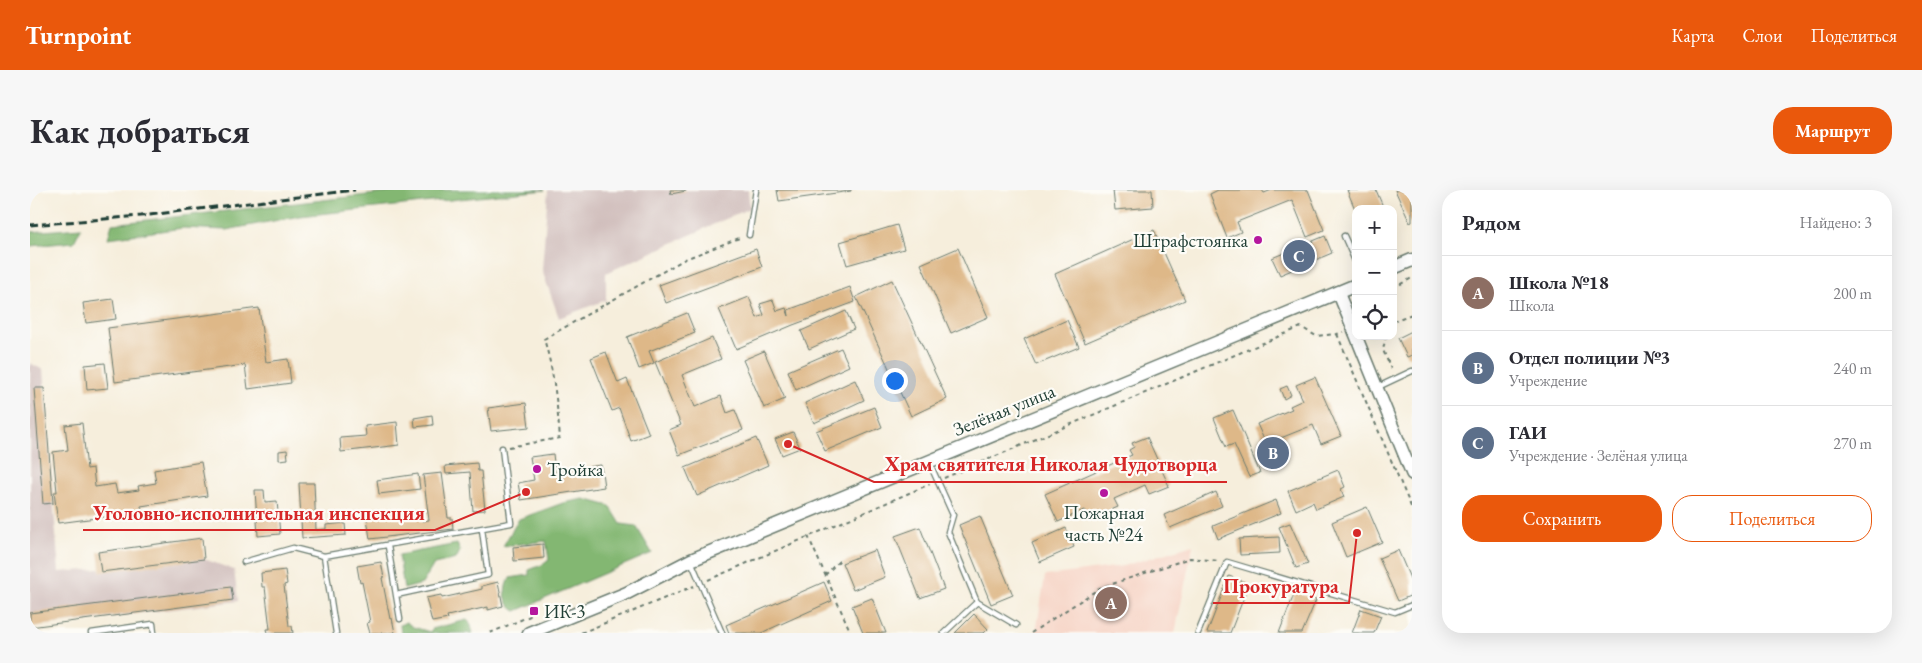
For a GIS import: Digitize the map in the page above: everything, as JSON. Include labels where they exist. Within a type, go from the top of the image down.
[{"type":"main road","points":[[1397,266],[1412,260]]},
{"type":"main road","name":"Зелёная улица","points":[[529,633],[627,593],[691,560],[1352,287]]},
{"type":"street","points":[[1338,292],[1352,326]]},
{"type":"street","points":[[1358,340],[1412,474]]},
{"type":"lane","points":[[749,235],[756,190]]},
{"type":"lane","points":[[1344,236],[1352,254]]},
{"type":"lane","points":[[1377,387],[1412,370]]},
{"type":"lane","points":[[244,562],[293,548],[324,556],[482,530],[511,523],[502,448]]},
{"type":"lane","points":[[929,461],[953,515],[948,532],[977,602],[1016,625]]},
{"type":"lane","points":[[396,595],[488,576],[482,530]]},
{"type":"lane","points":[[388,546],[400,619]]},
{"type":"lane","points":[[324,556],[336,633]]},
{"type":"lane","points":[[691,560],[722,633]]},
{"type":"lane","points":[[1198,633],[1227,562],[1395,612],[1412,605]]},
{"type":"lane","points":[[944,633],[977,602]]},
{"type":"lane","points":[[91,633],[153,624],[154,633]]},
{"type":"path","points":[[502,448],[560,438],[552,366],[544,339],[685,259],[749,235]]},
{"type":"path","points":[[1397,286],[1412,278]]},
{"type":"path","points":[[1397,320],[1412,314]]},
{"type":"path","points":[[581,633],[1301,327],[1316,336],[1352,333]]},
{"type":"path","points":[[1337,334],[1412,509]]},
{"type":"path","points":[[1385,340],[1383,350],[1391,369]]},
{"type":"path","points":[[808,536],[851,633]]},
{"type":"path","points":[[1031,633],[1100,588],[1190,558],[1227,562]]},
{"type":"path","points":[[825,575],[840,560]]},
{"type":"path","points":[[490,633],[530,616]]},
{"type":"shaded area","points":[[548,190],[748,190],[750,208],[606,273],[606,300],[559,318],[542,270]]},
{"type":"shaded area","points":[[30,363],[43,370],[59,572],[100,569],[101,572],[204,559],[234,570],[238,601],[30,627]]},
{"type":"shaded area","points":[[1193,545],[1175,633],[1036,633],[1045,576],[1123,566]]},
{"type":"green space","points":[[411,190],[545,190],[300,216],[226,230],[183,228],[108,238],[112,224]]},
{"type":"green space","points":[[81,228],[74,242],[30,246],[30,232]]},
{"type":"green space","points":[[584,499],[610,506],[621,524],[636,526],[652,553],[516,611],[507,601],[505,591],[507,582],[510,578],[529,575],[529,570],[549,560],[546,541],[503,546],[519,519],[563,503]]},
{"type":"green space","points":[[457,544],[460,551],[456,559],[434,564],[422,584],[404,589],[399,555]]},
{"type":"green space","points":[[467,620],[473,633],[401,633],[400,625],[406,622],[413,627],[430,632],[432,629]]},
{"type":"building","points":[[670,190],[686,190],[686,191],[671,194]]},
{"type":"building","points":[[777,190],[851,190],[851,191],[779,201]]},
{"type":"building","points":[[1113,190],[1152,190],[1153,207],[1115,210]]},
{"type":"building","points":[[1218,190],[1262,190],[1264,193],[1272,190],[1308,190],[1324,230],[1307,237],[1292,200],[1237,222],[1241,232],[1227,238],[1210,194]]},
{"type":"building","points":[[1347,190],[1376,190],[1382,205],[1353,205]]},
{"type":"building","points":[[1395,190],[1412,190],[1412,222],[1410,223]]},
{"type":"building","points":[[897,225],[904,249],[847,265],[840,242]]},
{"type":"building","points":[[1154,230],[1185,300],[1085,343],[1055,274]]},
{"type":"building","points":[[1325,236],[1332,253],[1280,275],[1272,258]]},
{"type":"building","points":[[958,248],[988,317],[951,333],[921,264]]},
{"type":"building","points":[[756,249],[762,267],[666,303],[659,285]]},
{"type":"building","points":[[892,280],[947,399],[911,416],[856,297]]},
{"type":"building","points":[[850,287],[855,302],[736,349],[719,309],[749,297],[757,318],[764,315],[760,304],[773,300],[777,311],[786,308],[789,316],[788,310]]},
{"type":"building","points":[[113,299],[116,319],[86,323],[83,303]]},
{"type":"building","points":[[259,308],[266,362],[288,359],[291,383],[248,389],[245,365],[115,382],[108,328]]},
{"type":"building","points":[[846,311],[854,329],[809,349],[801,331]]},
{"type":"building","points":[[687,313],[695,333],[649,351],[654,363],[639,369],[627,337]]},
{"type":"building","points":[[1067,320],[1079,347],[1036,365],[1024,339]]},
{"type":"building","points":[[1412,331],[1412,355],[1407,357],[1398,338]]},
{"type":"building","points":[[712,338],[721,359],[682,375],[695,407],[721,396],[727,413],[735,410],[743,430],[679,455],[669,430],[681,425],[655,362]]},
{"type":"building","points":[[841,348],[849,366],[796,390],[788,371]]},
{"type":"building","points":[[764,351],[785,399],[764,408],[743,360]]},
{"type":"building","points":[[606,352],[618,383],[627,379],[649,434],[631,441],[619,408],[612,411],[591,358]]},
{"type":"building","points":[[105,363],[108,388],[87,390],[85,365]]},
{"type":"building","points":[[1315,377],[1341,436],[1321,444],[1313,425],[1266,444],[1257,424],[1292,409],[1290,406],[1303,400],[1296,385]]},
{"type":"building","points":[[855,380],[864,400],[814,423],[805,403]]},
{"type":"building","points":[[1287,386],[1291,395],[1284,399],[1280,389]]},
{"type":"building","points":[[34,388],[44,388],[53,503],[43,504]]},
{"type":"building","points":[[526,403],[529,427],[491,431],[488,408]]},
{"type":"building","points":[[874,407],[882,427],[825,451],[816,431]]},
{"type":"building","points":[[1233,410],[1260,473],[1249,477],[1234,444],[1226,447],[1214,418]]},
{"type":"building","points":[[432,415],[433,425],[415,427],[414,418]]},
{"type":"building","points":[[397,422],[399,445],[341,452],[340,438],[366,436],[365,426]]},
{"type":"building","points":[[82,423],[87,469],[93,468],[95,487],[115,484],[117,493],[139,490],[138,486],[156,483],[154,470],[201,462],[207,496],[141,506],[142,512],[58,523],[54,492],[57,492],[53,452],[68,450],[65,425]]},
{"type":"building","points":[[793,432],[800,448],[782,455],[775,439]]},
{"type":"building","points":[[1147,437],[1169,486],[1149,494],[1145,485],[1114,499],[1118,507],[1088,520],[1084,510],[1058,522],[1045,494],[1132,455],[1129,450],[1134,447],[1132,443]]},
{"type":"building","points":[[756,438],[768,465],[697,496],[685,468]]},
{"type":"building","points":[[287,450],[288,459],[279,460],[279,451]]},
{"type":"building","points":[[553,454],[555,472],[601,465],[604,487],[521,500],[518,483],[534,480],[530,457]]},
{"type":"building","points":[[477,463],[478,471],[481,471],[485,510],[473,511],[470,472],[446,474],[445,466]]},
{"type":"building","points":[[1338,470],[1345,487],[1341,489],[1344,497],[1316,509],[1313,502],[1296,510],[1288,491]]},
{"type":"building","points":[[442,473],[448,518],[452,518],[453,529],[370,539],[367,518],[420,512],[422,521],[429,520],[423,475]]},
{"type":"building","points":[[418,474],[420,489],[379,494],[377,480]]},
{"type":"building","points":[[299,483],[314,483],[316,530],[326,529],[326,525],[345,523],[346,535],[302,538]]},
{"type":"building","points":[[255,490],[264,490],[265,502],[277,501],[280,534],[258,536]]},
{"type":"building","points":[[1216,492],[1222,506],[1170,528],[1164,515]]},
{"type":"building","points":[[1276,500],[1281,513],[1218,539],[1213,526]]},
{"type":"building","points":[[1367,507],[1382,542],[1346,557],[1332,522]]},
{"type":"building","points":[[980,516],[1013,595],[991,604],[959,525]]},
{"type":"building","points":[[1290,523],[1308,564],[1296,568],[1279,527]]},
{"type":"building","points":[[920,527],[944,589],[920,598],[895,536]]},
{"type":"building","points":[[1066,528],[1074,547],[1040,562],[1032,543]]},
{"type":"building","points":[[1279,537],[1280,553],[1240,555],[1239,539]]},
{"type":"building","points":[[202,538],[204,559],[101,572],[98,552]]},
{"type":"building","points":[[543,544],[544,558],[514,561],[513,547]]},
{"type":"building","points":[[875,550],[885,577],[853,590],[842,563]]},
{"type":"building","points":[[1398,550],[1412,583],[1412,595],[1398,601],[1379,558]]},
{"type":"building","points":[[381,562],[384,578],[382,578],[390,619],[392,618],[395,633],[370,633],[367,623],[370,622],[357,566]]},
{"type":"building","points":[[285,570],[287,584],[284,585],[289,626],[292,626],[293,633],[268,633],[267,629],[270,629],[265,587],[262,587],[261,573]]},
{"type":"building","points":[[1229,576],[1249,584],[1230,633],[1207,633]]},
{"type":"building","points":[[498,582],[503,606],[488,610],[488,607],[447,616],[448,619],[432,622],[426,598],[441,595],[442,598],[482,589],[482,586]]},
{"type":"building","points":[[824,582],[832,601],[761,633],[729,633],[726,625]]},
{"type":"building","points":[[231,587],[233,600],[30,627],[30,613]]},
{"type":"building","points":[[1295,592],[1316,600],[1302,633],[1279,633]]},
{"type":"building","points":[[872,598],[886,633],[863,633],[852,606]]},
{"type":"building","points":[[1361,609],[1381,616],[1374,633],[1352,633]]},
{"type":"building","points":[[974,614],[988,629],[984,633],[955,633]]},
{"type":"railway","points":[[30,225],[141,216],[355,190]]},
{"type":"place","name":"Штрафстоянка","points":[[1258,240]]},
{"type":"place","name":"ГАИ","points":[[1299,256]]},
{"type":"place","name":"Храм святителя Николая Чудотворца","points":[[788,444]]},
{"type":"place","name":"Отдел полиции №3","points":[[1273,453]]},
{"type":"place","name":"Тройка","points":[[537,469]]},
{"type":"place","name":"Уголовно-исполнительная инспекция","points":[[526,492]]},
{"type":"place","name":"Пожарная часть №24","points":[[1104,493]]},
{"type":"place","name":"Прокуратура","points":[[1357,533]]},
{"type":"place","name":"Школа №18","points":[[1111,603]]},
{"type":"place","name":"ИК-3","points":[[534,611]]}]
